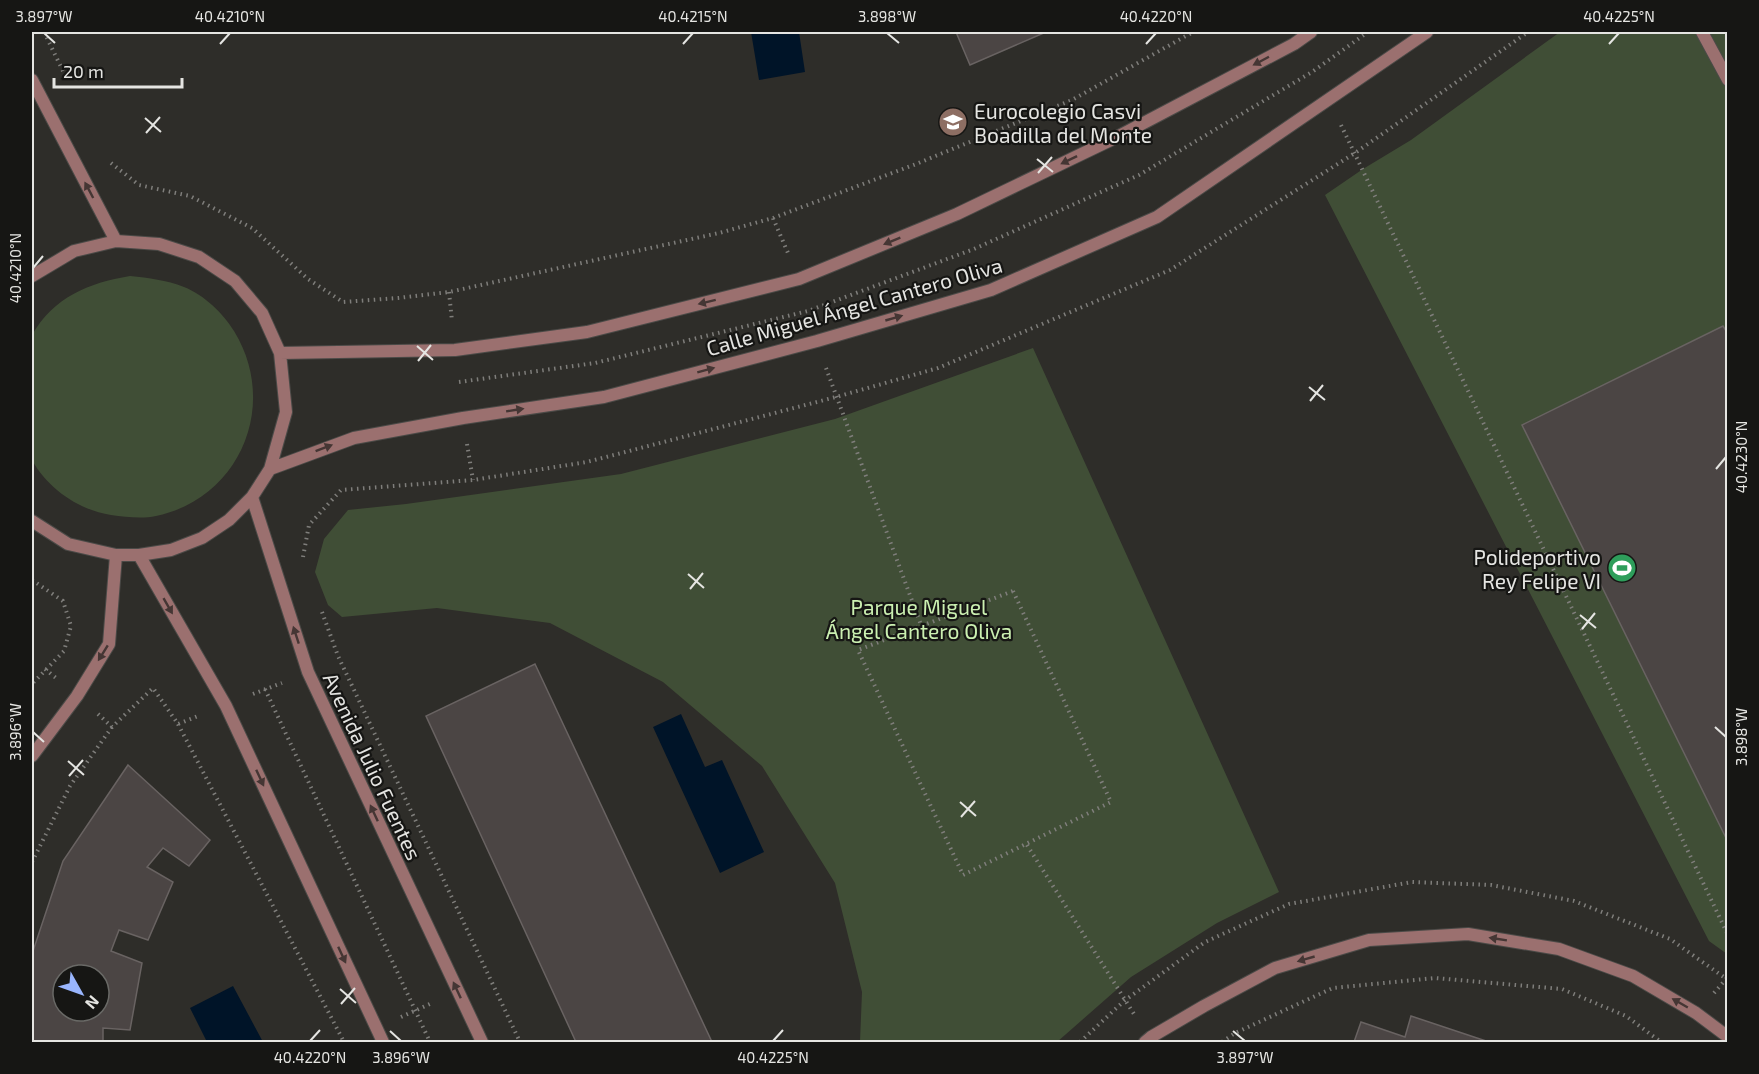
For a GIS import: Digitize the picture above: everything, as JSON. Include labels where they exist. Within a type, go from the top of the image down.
[{"type":"street","name":"Calle Miguel Ángel Cantero Oliva","points":[[280,353],[455,350],[587,332],[799,279],[957,214],[1117,137],[1294,44],[1311,32]]},
{"type":"street","name":"Calle Miguel Ángel Cantero Oliva","points":[[270,469],[354,438],[463,418],[604,397],[817,341],[991,290],[1157,217],[1427,32]]},
{"type":"street","points":[[1702,32],[1728,80]]},
{"type":"street","points":[[32,80],[116,241]]},
{"type":"street","points":[[32,276],[74,251],[116,241],[159,244],[199,257],[235,281],[262,314],[280,353],[286,412],[270,469],[252,497],[229,520],[202,538],[171,550],[139,555],[116,555],[68,543],[32,521]]},
{"type":"street","name":"Avenida Julio Fuentes","points":[[252,497],[308,672],[482,1042]]},
{"type":"street","points":[[32,756],[77,696],[109,644],[116,555]]},
{"type":"street","points":[[139,555],[226,705],[383,1042]]},
{"type":"street","points":[[1148,1040],[1204,1006],[1275,968],[1369,940],[1468,934],[1559,949],[1633,976],[1696,1013],[1728,1037]]},
{"type":"path","points":[[44,32],[64,73]]},
{"type":"path","points":[[107,155],[112,166],[139,185],[190,196],[252,228],[308,279],[343,302],[449,292],[773,218],[916,164],[1072,100],[1193,32]]},
{"type":"path","points":[[303,561],[309,525],[341,490],[472,480],[587,462],[836,397],[938,368],[1170,270],[1355,153],[1528,32]]},
{"type":"path","points":[[1294,44],[1329,100],[1355,153],[1728,935]]},
{"type":"path","points":[[773,218],[799,279],[836,397],[921,625]]},
{"type":"path","points":[[449,292],[472,480]]},
{"type":"path","points":[[32,580],[63,601],[71,626],[64,651],[32,684]]},
{"type":"path","points":[[1012,591],[1111,801],[1027,845],[963,875],[858,650],[1012,591]]},
{"type":"path","points":[[319,603],[339,656],[520,1042]]},
{"type":"path","points":[[45,669],[112,727]]},
{"type":"path","points":[[178,724],[308,672]]},
{"type":"path","points":[[32,862],[70,786],[112,727],[153,688],[178,724],[344,1042]]},
{"type":"path","points":[[266,689],[430,1042]]},
{"type":"path","points":[[1027,845],[1148,1040]]},
{"type":"path","points":[[1222,1042],[1235,1033],[1333,988],[1435,978],[1562,989],[1626,1016],[1661,1042]]},
{"type":"green space","name":"Polideportivo Rey Felipe VI","points":[[1560,32],[1727,32],[1727,954],[1709,941],[1325,195],[1411,140]]},
{"type":"green space","points":[[130,276],[177,285],[191,290],[212,305],[234,331],[247,359],[253,388],[252,417],[244,444],[230,469],[210,490],[186,506],[156,516],[145,517],[111,515],[76,503],[56,489],[32,460],[32,335],[41,322],[62,301],[86,288]]},
{"type":"green space","name":"Parque Miguel Ángel Cantero Oliva","points":[[1033,348],[1279,892],[1217,923],[1131,977],[1057,1042],[860,1042],[862,992],[835,883],[762,766],[663,682],[550,623],[437,608],[342,617],[328,605],[315,572],[324,539],[348,510],[621,474],[835,419]]},
{"type":"water","points":[[751,32],[799,32],[805,72],[759,80]]},
{"type":"water","points":[[681,714],[705,767],[722,760],[764,852],[720,873],[653,727]]},
{"type":"water","points":[[233,986],[263,1042],[207,1042],[190,1008]]},
{"type":"building","points":[[956,32],[1046,32],[970,65]]},
{"type":"building","name":"Polideportivo Rey Felipe VI","points":[[1723,326],[1728,334],[1728,842],[1522,425]]},
{"type":"building","points":[[535,664],[712,1042],[576,1042],[426,716]]},
{"type":"building","points":[[128,765],[210,840],[189,866],[163,848],[147,867],[173,882],[148,940],[119,930],[111,951],[142,963],[130,1030],[103,1028],[103,1042],[32,1042],[32,954],[63,861]]},
{"type":"building","points":[[1411,1016],[1489,1042],[1354,1042],[1361,1022],[1405,1037]]},
{"type":"place","name":"Eurocolegio Casvi Boadilla del Monte","points":[[953,122]]},
{"type":"place","name":"Polideportivo Rey Felipe VI","points":[[1622,568]]}]
